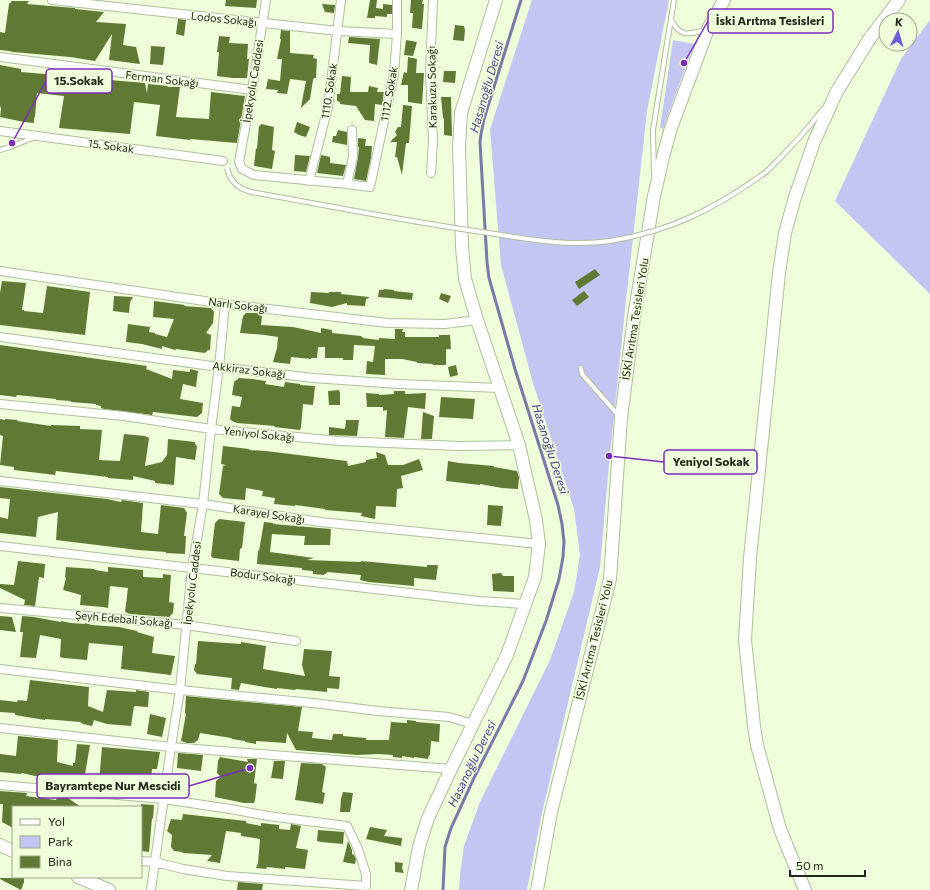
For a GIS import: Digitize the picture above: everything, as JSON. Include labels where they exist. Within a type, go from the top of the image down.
[{"type":"street","name":"Lodos Sokağı","points":[[52,0],[338,31],[397,34]]},
{"type":"street","name":"İpekyolu Caddesi","points":[[266,0],[239,162],[242,169],[254,175],[309,181]]},
{"type":"street","name":"1110. Sokak","points":[[309,181],[328,108],[341,0]]},
{"type":"street","name":"1112. Sokak","points":[[347,184],[370,187],[394,74],[397,34],[397,0]]},
{"type":"street","name":"Karakuzu Sokağı","points":[[431,173],[433,141],[430,73],[433,0]]},
{"type":"street","points":[[411,890],[419,847],[428,818],[507,655],[535,577],[539,544],[536,520],[519,445],[477,320],[465,278],[462,247],[459,147],[461,113],[496,0]]},
{"type":"street","name":"İSKİ Arıtma Tesisleri Yolu","points":[[538,890],[551,812],[610,579],[621,418],[633,325],[654,196],[671,128],[708,29],[724,0]]},
{"type":"street","points":[[805,890],[780,829],[757,745],[745,640],[750,558],[778,273],[785,233],[795,197],[814,142],[836,93],[870,38],[899,0]]},
{"type":"street","name":"Ferman Sokağı","points":[[0,57],[252,90]]},
{"type":"street","points":[[309,181],[347,184],[353,157],[352,130]]},
{"type":"street","name":"15. Sokak","points":[[0,131],[223,161]]},
{"type":"street","name":"Narlı Sokağı","points":[[0,271],[225,304],[388,324],[445,324],[477,320]]},
{"type":"street","name":"İpekyolu Caddesi","points":[[151,890],[180,690],[192,568],[203,504],[225,304]]},
{"type":"street","name":"Akkiraz Sokağı","points":[[0,337],[219,367],[313,378],[500,388]]},
{"type":"street","name":"Yeniyol Sokağı","points":[[0,404],[124,416],[211,429],[339,441],[460,446],[519,445]]},
{"type":"street","name":"Karayel Sokağı","points":[[0,481],[203,504],[320,522],[539,544]]},
{"type":"street","name":"Bodur Sokağı","points":[[0,546],[479,601],[525,604]]},
{"type":"street","name":"Şeyh Edebali Sokağı","points":[[0,608],[186,624],[296,641]]},
{"type":"street","points":[[0,669],[180,690],[448,717],[473,724]]},
{"type":"street","points":[[0,728],[171,746],[451,769]]},
{"type":"street","points":[[0,785],[164,799],[268,816],[347,826],[358,849],[366,874],[366,886],[338,887],[228,876],[183,869],[155,862],[142,861]]},
{"type":"street","points":[[0,845],[12,851]]},
{"type":"street","points":[[80,878],[109,890]]},
{"type":"lane","name":"İSKİ Arıtma Tesisleri Yolu","points":[[654,196],[653,130],[674,0]]},
{"type":"lane","points":[[671,19],[675,28],[687,34],[708,29]]},
{"type":"lane","points":[[223,161],[229,176],[234,183],[242,189],[250,192],[451,228],[555,241],[609,241],[662,229],[690,218],[716,205],[742,189],[766,172],[788,151],[836,93]]},
{"type":"lane","points":[[0,150],[10,148],[37,136]]},
{"type":"lane","points":[[581,368],[582,374],[621,418]]},
{"type":"green space","points":[[532,0],[669,0],[647,111],[609,464],[600,567],[542,813],[527,890],[459,890],[464,846],[480,802],[550,660],[574,592],[580,555],[574,509],[533,383],[501,265],[490,129]]},
{"type":"green space","points":[[930,20],[930,294],[835,201],[901,59],[906,52],[918,52],[918,36]]},
{"type":"green space","points":[[673,40],[694,44],[663,129],[660,128]]},
{"type":"building","points":[[226,0],[257,0],[256,8],[225,6]]},
{"type":"building","points":[[370,0],[377,0],[376,8],[383,9],[383,4],[392,5],[392,14],[387,14],[387,17],[375,16],[375,18],[367,18]]},
{"type":"building","points":[[411,0],[423,0],[422,29],[412,28],[413,13],[410,13]]},
{"type":"building","points":[[12,1],[29,1],[27,4],[104,12],[96,22],[126,24],[123,45],[136,47],[140,64],[109,60],[112,34],[95,61],[0,50],[0,32],[5,33],[9,4]]},
{"type":"building","points":[[322,4],[335,5],[334,13],[325,12]]},
{"type":"building","points":[[178,19],[186,20],[184,36],[176,34]]},
{"type":"building","points":[[455,25],[464,26],[464,41],[453,40]]},
{"type":"building","points":[[281,30],[290,31],[290,53],[314,55],[313,58],[317,59],[316,78],[313,80],[310,99],[301,108],[306,81],[290,79],[287,94],[277,93],[278,90],[266,89],[268,79],[280,81],[282,59],[277,59],[281,39]]},
{"type":"building","points":[[219,36],[230,37],[229,43],[248,44],[247,59],[249,59],[247,78],[217,76]]},
{"type":"building","points":[[349,37],[380,39],[377,65],[369,63],[370,45],[348,43]]},
{"type":"building","points":[[406,40],[417,42],[413,56],[404,55]]},
{"type":"building","points":[[151,46],[165,47],[163,65],[150,64]]},
{"type":"building","points":[[408,57],[417,59],[416,73],[424,73],[422,104],[408,102],[408,85],[401,85],[404,72],[407,73]]},
{"type":"building","points":[[0,65],[21,69],[21,72],[99,81],[110,80],[145,83],[147,93],[148,84],[168,86],[167,87],[180,87],[176,117],[209,119],[211,92],[245,96],[237,143],[156,136],[160,105],[134,102],[130,134],[59,128],[64,96],[37,93],[34,123],[0,117]]},
{"type":"building","points":[[444,71],[456,71],[455,83],[443,82]]},
{"type":"building","points":[[342,76],[351,77],[350,92],[368,92],[369,86],[378,88],[377,92],[384,92],[382,105],[375,104],[374,121],[365,120],[356,106],[340,104],[340,102],[337,101],[337,94],[340,94]]},
{"type":"building","points":[[441,97],[451,97],[452,136],[444,135],[444,119]]},
{"type":"building","points":[[403,105],[412,106],[409,143],[406,143],[402,175],[397,157],[395,157],[397,142],[390,142],[397,135],[395,132],[398,127],[401,127]]},
{"type":"building","points":[[297,122],[310,127],[306,137],[294,132]]},
{"type":"building","points":[[261,124],[274,127],[272,150],[275,151],[272,169],[254,166],[259,126]]},
{"type":"building","points":[[338,130],[347,132],[347,145],[332,142],[333,136],[336,136]]},
{"type":"building","points":[[358,138],[366,139],[365,146],[372,146],[366,181],[354,179],[359,147]]},
{"type":"building","points":[[295,155],[310,156],[306,172],[294,171]]},
{"type":"building","points":[[321,155],[330,157],[330,163],[346,165],[343,176],[317,173]]},
{"type":"building","points":[[595,269],[600,275],[579,289],[575,282]]},
{"type":"building","points":[[2,281],[26,283],[22,310],[24,311],[43,313],[47,286],[90,292],[85,335],[0,325],[0,293]]},
{"type":"building","points":[[384,289],[413,293],[412,300],[378,297],[379,290]]},
{"type":"building","points":[[584,291],[589,297],[577,306],[572,300]]},
{"type":"building","points":[[311,292],[341,292],[341,294],[369,298],[366,299],[365,306],[347,305],[347,303],[332,307],[310,303]]},
{"type":"building","points":[[441,293],[451,296],[448,303],[439,299]]},
{"type":"building","points":[[114,296],[133,297],[130,302],[129,313],[113,311]]},
{"type":"building","points":[[154,301],[185,305],[184,306],[211,308],[214,312],[213,323],[206,333],[211,335],[210,350],[205,353],[175,350],[162,346],[162,349],[126,342],[128,324],[150,327],[149,332],[167,337],[174,319],[153,317]]},
{"type":"building","points":[[246,313],[257,313],[262,316],[261,325],[293,327],[321,333],[321,328],[332,330],[332,333],[361,336],[363,338],[379,340],[379,338],[395,339],[395,329],[403,329],[402,332],[405,332],[405,337],[439,337],[439,335],[450,335],[451,349],[446,349],[446,365],[417,363],[402,359],[385,359],[385,375],[366,374],[367,361],[373,362],[375,346],[354,345],[353,360],[343,360],[343,358],[325,358],[325,347],[318,347],[317,358],[311,359],[291,357],[290,364],[273,362],[278,337],[240,333],[243,316]]},
{"type":"building","points":[[0,345],[147,366],[146,369],[172,379],[173,370],[190,372],[190,369],[198,371],[196,387],[183,384],[180,399],[203,403],[202,413],[197,417],[153,412],[152,415],[104,409],[96,404],[17,395],[16,397],[0,395]]},
{"type":"building","points":[[456,365],[458,375],[450,377],[448,367]]},
{"type":"building","points":[[239,378],[266,381],[265,384],[284,387],[285,382],[315,386],[313,405],[303,404],[300,430],[274,427],[275,426],[237,423],[232,421],[230,419],[232,406],[240,407],[242,397],[232,395],[234,382]]},
{"type":"building","points":[[339,390],[340,405],[329,405],[328,391]]},
{"type":"building","points":[[394,391],[405,391],[405,394],[426,393],[425,409],[408,407],[404,438],[385,437],[387,410],[383,411],[383,407],[367,407],[366,393],[379,395],[394,394]]},
{"type":"building","points":[[441,397],[475,399],[473,419],[439,417]]},
{"type":"building","points":[[423,412],[434,416],[432,439],[421,439]]},
{"type":"building","points":[[0,419],[18,420],[17,421],[51,426],[80,426],[80,429],[102,430],[99,460],[120,461],[124,434],[145,436],[149,438],[145,466],[162,462],[167,455],[168,439],[195,442],[197,446],[195,460],[176,457],[174,485],[155,483],[155,481],[133,476],[133,480],[56,471],[55,475],[14,470],[14,467],[0,465],[3,436],[0,435]]},
{"type":"building","points":[[346,420],[359,420],[357,436],[329,435],[329,427],[345,429]]},
{"type":"building","points":[[223,446],[347,461],[348,466],[377,458],[376,452],[385,455],[388,465],[403,465],[419,459],[423,470],[401,476],[403,488],[397,489],[396,507],[376,506],[375,519],[361,516],[362,513],[274,504],[275,498],[262,496],[263,491],[246,488],[245,500],[223,498],[219,494],[223,466],[226,465],[221,464]]},
{"type":"building","points":[[448,461],[494,466],[517,471],[519,477],[518,489],[446,481]]},
{"type":"building","points":[[0,487],[107,499],[121,502],[122,500],[143,503],[141,532],[158,534],[161,505],[184,508],[187,513],[184,536],[186,536],[185,554],[56,540],[58,512],[38,517],[36,537],[0,533],[0,517],[8,519],[10,499],[0,498]]},
{"type":"building","points":[[488,505],[503,506],[501,526],[487,525]]},
{"type":"building","points":[[219,519],[245,522],[239,561],[213,558],[211,556],[215,523]]},
{"type":"building","points":[[264,522],[331,529],[330,545],[304,545],[305,536],[272,534],[270,552],[314,558],[307,560],[361,561],[427,567],[427,565],[438,565],[436,580],[414,578],[414,586],[369,582],[360,580],[361,575],[327,572],[324,575],[313,574],[313,571],[302,570],[302,568],[257,564],[258,550],[259,551]]},
{"type":"building","points":[[18,561],[45,564],[44,578],[39,577],[35,606],[24,605],[25,600],[0,588],[0,584],[14,585]]},
{"type":"building","points":[[66,567],[94,569],[108,572],[108,567],[143,570],[143,577],[163,578],[163,574],[171,575],[169,602],[174,603],[173,613],[169,617],[130,614],[125,612],[128,588],[110,586],[108,608],[80,605],[81,595],[63,590],[66,578]]},
{"type":"building","points":[[501,573],[503,576],[514,576],[514,592],[493,591],[492,574]]},
{"type":"building","points":[[0,616],[12,617],[16,632],[0,630]]},
{"type":"building","points":[[22,616],[61,622],[119,627],[154,637],[152,653],[175,656],[171,675],[121,669],[123,646],[89,643],[87,660],[60,657],[61,639],[40,635],[36,658],[20,657],[23,632],[20,632]]},
{"type":"building","points":[[198,641],[241,644],[241,642],[266,646],[263,669],[305,676],[302,665],[304,649],[332,651],[329,676],[340,677],[339,689],[327,688],[327,692],[277,689],[241,683],[239,690],[231,689],[232,678],[197,674],[194,670]]},
{"type":"building","points":[[30,680],[89,687],[88,706],[103,712],[107,690],[136,692],[136,690],[149,692],[148,707],[134,706],[131,726],[107,724],[94,720],[92,726],[80,722],[45,720],[15,715],[15,713],[0,712],[0,700],[17,702],[18,700],[27,701]]},
{"type":"building","points":[[186,696],[302,707],[298,731],[313,732],[312,738],[332,740],[333,734],[343,734],[343,736],[366,738],[366,740],[389,740],[391,722],[407,723],[407,720],[440,724],[439,742],[431,741],[430,755],[428,759],[402,756],[402,758],[393,757],[393,755],[357,755],[296,750],[287,733],[286,743],[256,741],[256,744],[200,733],[198,740],[194,743],[187,743],[181,741],[186,714]]},
{"type":"building","points":[[150,714],[166,718],[162,737],[147,734]]},
{"type":"building","points":[[18,736],[58,740],[57,762],[73,766],[73,763],[75,763],[77,744],[90,745],[84,780],[72,779],[72,777],[55,776],[55,778],[22,773],[0,772],[0,754],[16,756]]},
{"type":"building","points":[[102,747],[160,752],[157,769],[152,769],[151,782],[148,785],[113,781],[112,783],[99,782]]},
{"type":"building","points":[[178,753],[203,755],[201,771],[177,768]]},
{"type":"building","points":[[220,757],[248,762],[247,759],[257,759],[254,783],[257,784],[254,803],[244,803],[215,797],[216,781],[221,777],[217,773],[218,761]]},
{"type":"building","points":[[274,761],[285,761],[283,779],[271,778]]},
{"type":"building","points":[[301,763],[322,764],[326,767],[322,792],[325,793],[323,804],[295,800]]},
{"type":"building","points":[[0,791],[27,793],[26,796],[56,800],[57,795],[65,796],[80,806],[12,806],[12,827],[2,822],[3,804],[0,804]]},
{"type":"building","points":[[343,792],[353,793],[350,812],[340,812]]},
{"type":"building","points":[[141,804],[154,805],[149,852],[142,851]]},
{"type":"building","points":[[183,814],[246,821],[246,823],[261,826],[261,823],[279,825],[279,829],[290,830],[291,824],[301,826],[296,848],[308,850],[305,869],[285,867],[285,869],[267,867],[266,869],[256,868],[258,863],[260,839],[241,836],[241,833],[226,831],[220,863],[207,861],[212,855],[174,851],[171,847],[172,835],[167,831],[171,819],[182,820]]},
{"type":"building","points":[[370,827],[387,830],[384,836],[402,838],[401,846],[366,839]]},
{"type":"building","points":[[318,830],[344,832],[343,844],[317,841]]},
{"type":"building","points":[[348,841],[352,854],[356,859],[355,864],[343,862]]},
{"type":"building","points":[[395,862],[403,863],[402,868],[404,873],[395,872]]},
{"type":"building","points":[[24,878],[21,890],[0,879]]},
{"type":"building","points":[[238,882],[263,884],[262,890],[237,890]]},
{"type":"waterway","name":"Hasanoğlu Deresi","points":[[443,890],[445,847],[451,828],[473,780],[523,681],[546,621],[559,579],[563,557],[564,542],[558,505],[515,369],[489,278],[487,262],[480,142],[481,134],[484,119],[521,0]]},
{"type":"place","name":"İski Arıtma Tesisleri","points":[[684,63]]},
{"type":"place","name":"15.Sokak","points":[[12,143]]},
{"type":"place","name":"Yeniyol Sokak","points":[[609,456]]},
{"type":"place","name":"Bayramtepe Nur Mescidi","points":[[250,768]]}]
